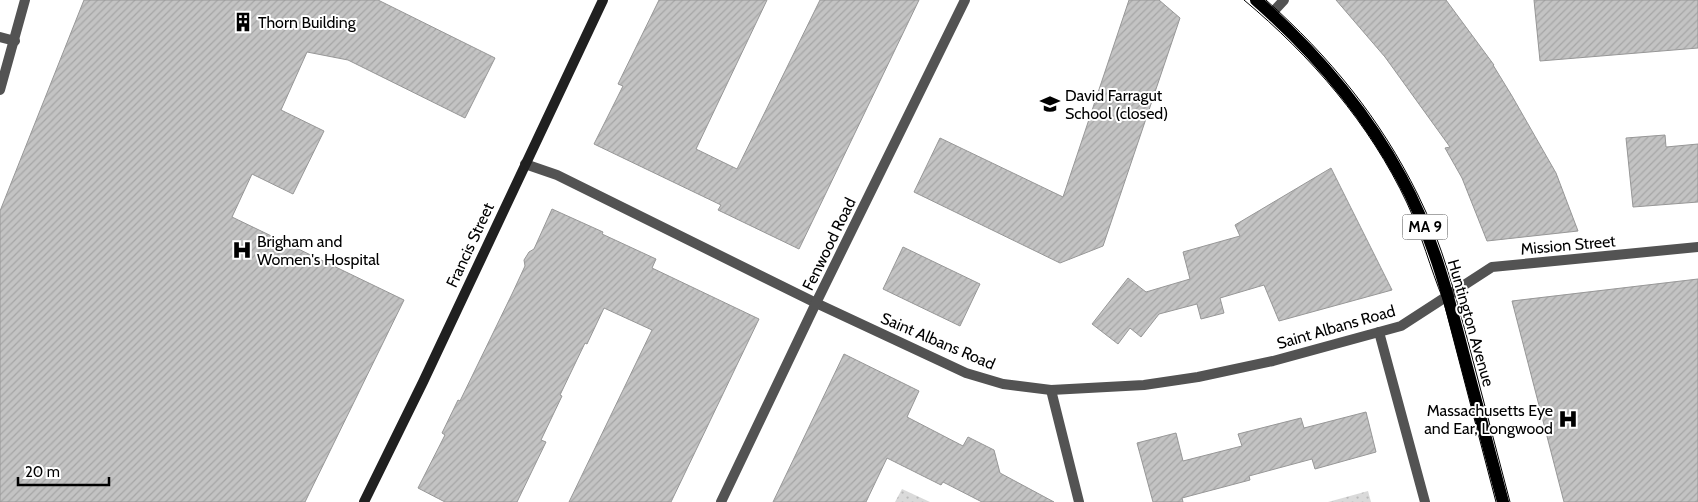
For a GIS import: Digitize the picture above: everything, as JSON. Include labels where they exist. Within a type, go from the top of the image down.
[{"type":"main road","name":"Francis Street","points":[[364,502],[423,382],[603,0]]},
{"type":"main road","name":"Huntington Avenue","points":[[1256,0],[1309,51],[1342,88],[1401,177],[1423,224],[1448,296],[1503,502]]},
{"type":"street","points":[[0,90],[25,0]]},
{"type":"street","name":"Fenwood Road","points":[[721,502],[816,303],[965,0]]},
{"type":"street","points":[[1271,14],[1284,0]]},
{"type":"street","points":[[0,37],[15,40]]},
{"type":"street","name":"Saint Albans Road","points":[[525,164],[557,176],[816,303],[966,373],[1002,384],[1051,390],[1144,385],[1198,377],[1265,363],[1401,326],[1448,296]]},
{"type":"street","name":"Mission Street","points":[[1448,296],[1492,267],[1698,247]]},
{"type":"street","points":[[1379,332],[1425,502]]},
{"type":"street","points":[[1051,390],[1079,502]]},
{"type":"shaded area","points":[[902,489],[930,502],[895,502]]},
{"type":"shaded area","points":[[1368,491],[1371,502],[1328,502]]},
{"type":"building","name":"Brigham and Women's Hospital","points":[[84,0],[378,0],[495,58],[465,118],[348,60],[307,52],[281,110],[324,131],[293,194],[252,174],[232,217],[404,300],[305,502],[0,502],[0,211]]},
{"type":"building","points":[[659,0],[767,0],[696,149],[737,169],[820,0],[919,0],[799,249],[718,210],[721,205],[594,144],[623,86],[618,84]]},
{"type":"building","points":[[1129,0],[1159,0],[1180,18],[1103,246],[1060,263],[914,192],[940,138],[1063,197]]},
{"type":"building","points":[[1336,0],[1446,0],[1494,65],[1556,173],[1578,231],[1487,241],[1462,178],[1445,148],[1450,147],[1385,57]]},
{"type":"building","points":[[1534,0],[1698,0],[1698,48],[1540,61]]},
{"type":"building","points":[[1665,135],[1666,147],[1698,144],[1698,202],[1633,207],[1626,138]]},
{"type":"building","points":[[1331,168],[1392,290],[1279,321],[1264,285],[1220,298],[1224,313],[1201,319],[1197,304],[1159,314],[1141,337],[1130,328],[1118,344],[1092,324],[1128,278],[1146,292],[1190,279],[1183,252],[1240,236],[1235,225]]},
{"type":"building","points":[[552,209],[656,259],[652,268],[759,319],[671,502],[569,502],[652,330],[604,308],[560,395],[562,396],[541,440],[546,442],[517,502],[445,502],[418,488],[445,435],[442,433],[458,400],[460,401],[512,294],[525,266],[524,260],[529,252],[534,249]]},
{"type":"building","points":[[903,247],[980,284],[960,326],[883,289]]},
{"type":"building","points":[[1698,279],[1698,502],[1564,502],[1512,301]]},
{"type":"building","points":[[844,354],[919,391],[907,417],[963,446],[968,437],[994,450],[1000,473],[1054,502],[982,502],[943,482],[941,485],[887,458],[866,502],[773,502]]},
{"type":"building","points":[[1366,412],[1376,452],[1315,469],[1312,459],[1249,476],[1250,480],[1182,498],[1183,502],[1153,502],[1137,443],[1176,433],[1183,461],[1242,446],[1238,434],[1301,418],[1304,428]]},
{"type":"tram line","points":[[1244,0],[1293,44],[1337,93],[1375,146],[1407,203],[1443,299],[1496,502]]},
{"type":"tram line","points":[[1266,0],[1311,44],[1352,90],[1387,140],[1427,213],[1454,290],[1510,502]]},
{"type":"place","name":"Thorn Building","points":[[243,22]]},
{"type":"place","name":"David Farragut School (closed)","points":[[1050,104]]},
{"type":"place","name":"Brigham and Women's Hospital","points":[[242,250]]},
{"type":"place","name":"Massachusetts Eye and Ear, Longwood","points":[[1568,419]]}]
